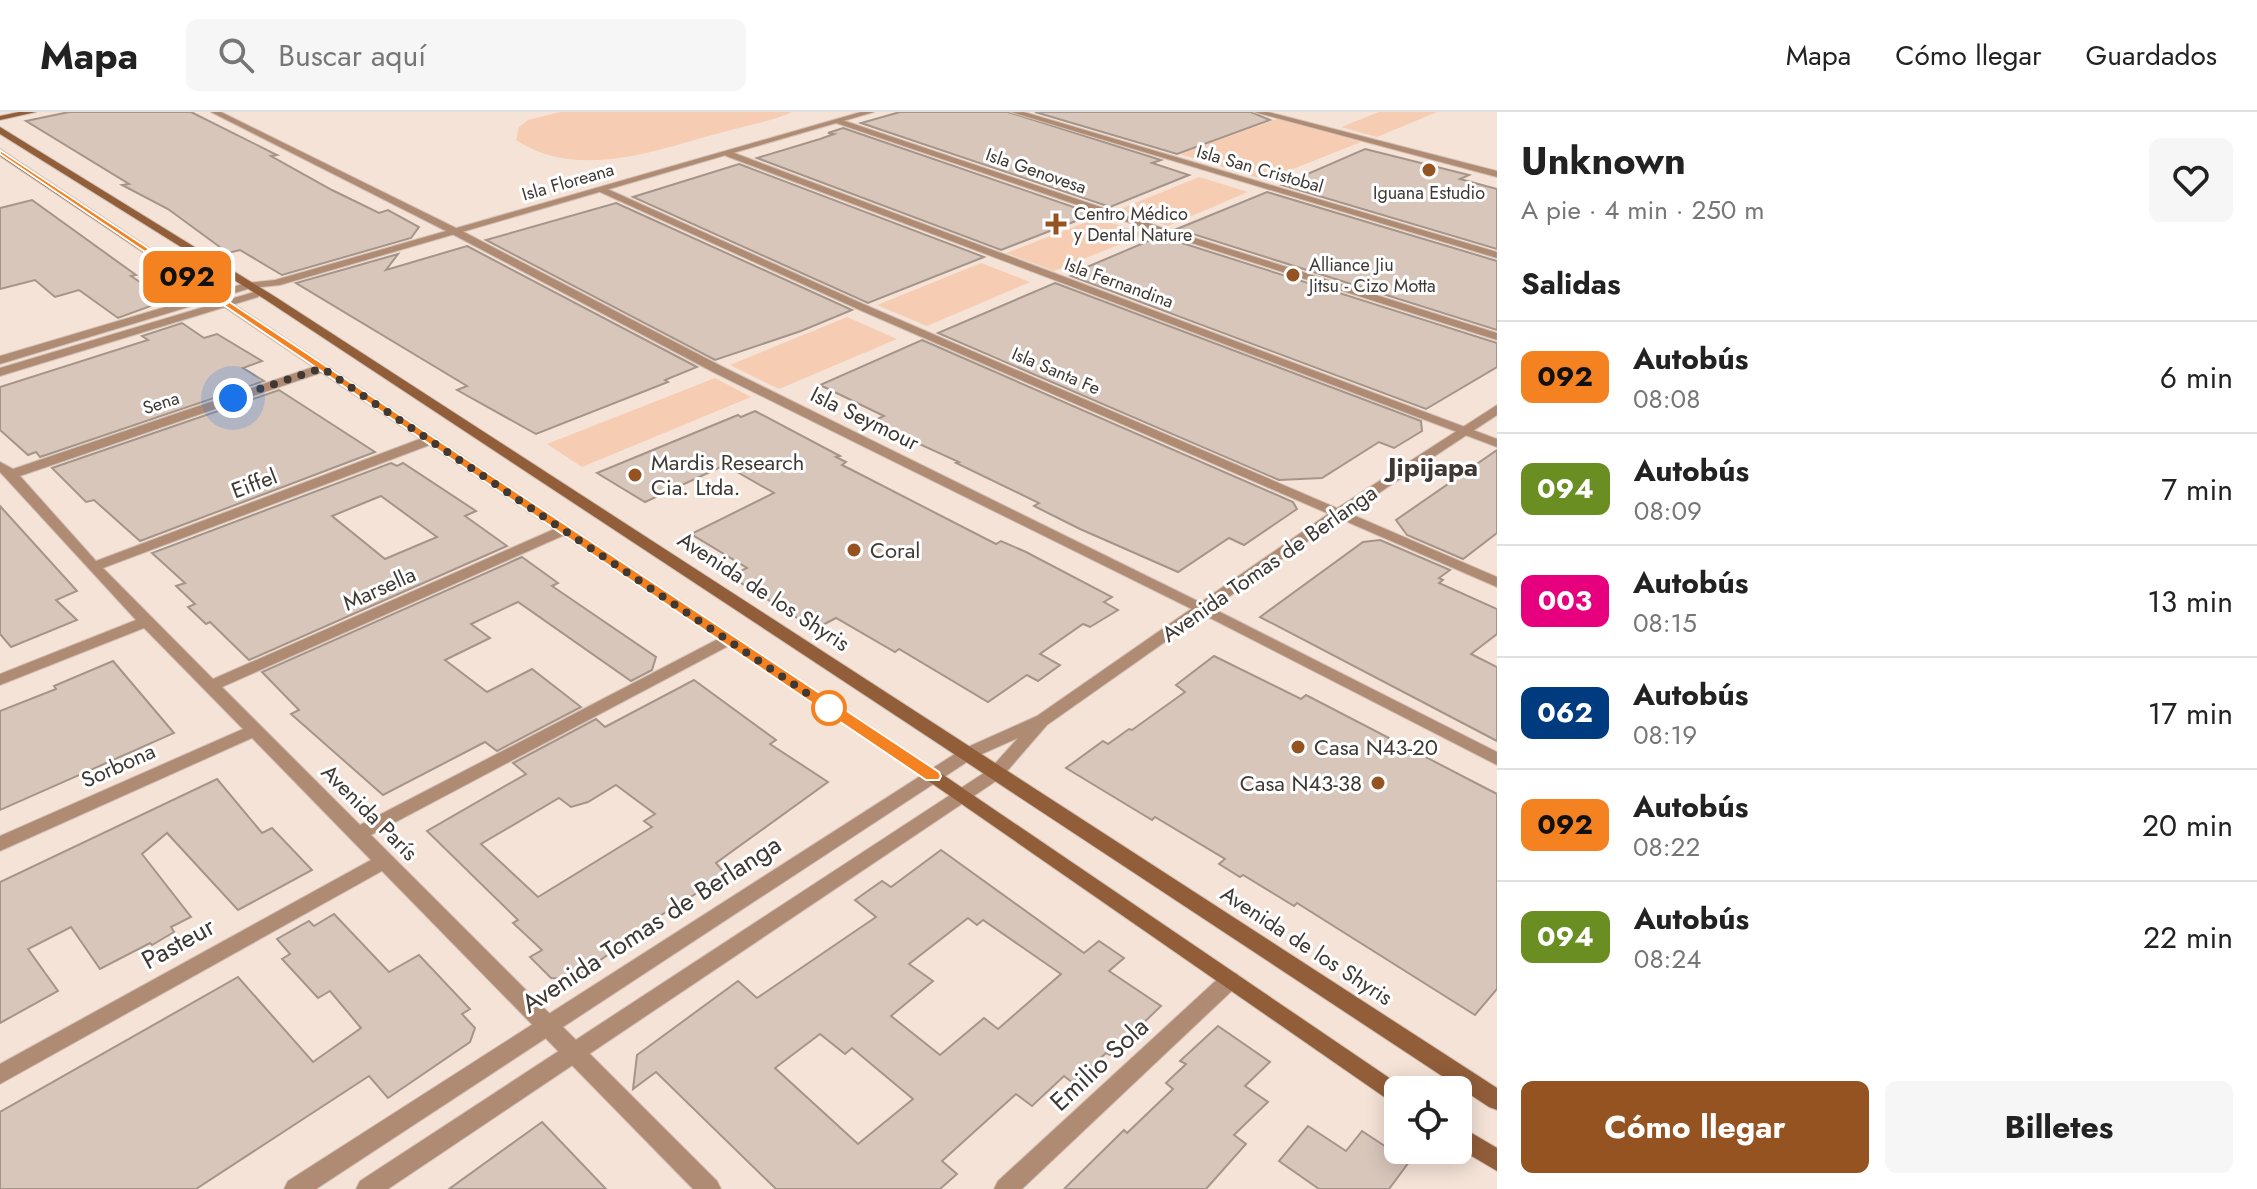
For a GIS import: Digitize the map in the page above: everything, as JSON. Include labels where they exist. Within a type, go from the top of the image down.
[{"type":"main road","points":[[0,118],[32,112]]},
{"type":"main road","name":"Avenida de los Shyris","points":[[0,130],[256,289],[1497,1100]]},
{"type":"main road","points":[[0,152],[933,776],[1384,1084]]},
{"type":"main road","points":[[1472,1144],[1497,1161]]},
{"type":"street","name":"Isla Seymour","points":[[215,112],[458,233],[717,369],[1497,759]]},
{"type":"street","name":"Isla Floreana","points":[[0,372],[276,283],[870,112]]},
{"type":"street","name":"Isla San Cristobal","points":[[1015,112],[1497,255]]},
{"type":"street","points":[[1258,112],[1497,174]]},
{"type":"street","name":"Isla Genovesa","points":[[839,121],[1147,226],[1497,337]]},
{"type":"street","name":"Isla Fernandina","points":[[729,154],[1497,443]]},
{"type":"street","name":"Isla Santa Fe","points":[[603,190],[866,309],[1497,582]]},
{"type":"street","name":"Isla Floreana","points":[[0,360],[220,300]]},
{"type":"street","name":"Sena","points":[[6,470],[322,368]]},
{"type":"street","name":"Avenida Tomas de Berlanga","points":[[296,1189],[967,754],[1043,720],[1339,514],[1497,409]]},
{"type":"street","name":"Eiffel","points":[[93,567],[430,440]]},
{"type":"street","name":"Avenida París","points":[[6,470],[93,567],[709,1189]]},
{"type":"street","name":"Marsella","points":[[211,686],[564,530]]},
{"type":"street","points":[[0,680],[147,621]]},
{"type":"street","points":[[358,834],[728,640]]},
{"type":"street","name":"Avenida Tomas de Berlanga","points":[[368,1189],[996,773],[1043,720]]},
{"type":"street","name":"Sorbona","points":[[0,844],[255,730]]},
{"type":"street","name":"Pasteur","points":[[0,1075],[384,861]]},
{"type":"street","name":"Emilio Sola","points":[[1006,1189],[1230,980]]},
{"type":"shaded area","points":[[560,112],[792,112],[670,147],[617,158],[565,159],[540,152],[516,140],[519,127],[528,120]]},
{"type":"shaded area","points":[[1379,112],[1437,112],[1377,137],[1341,127]]},
{"type":"shaded area","points":[[1277,119],[1361,142],[1265,180],[1180,154]]},
{"type":"shaded area","points":[[1199,177],[1248,192],[1168,226],[1118,210]]},
{"type":"shaded area","points":[[1097,218],[1145,234],[1054,271],[1006,253]]},
{"type":"shaded area","points":[[981,263],[1030,282],[927,326],[877,305]]},
{"type":"shaded area","points":[[847,317],[897,339],[779,389],[730,365]]},
{"type":"shaded area","points":[[715,378],[751,397],[582,467],[547,444]]},
{"type":"building","points":[[69,112],[191,112],[277,155],[271,156],[332,190],[379,213],[388,210],[419,227],[411,238],[282,275],[240,250],[228,253],[168,209],[122,185],[129,184],[26,121]]},
{"type":"building","points":[[900,112],[1008,112],[1161,160],[1152,163],[1189,175],[1110,207],[861,123]]},
{"type":"building","points":[[1035,112],[1251,112],[1270,120],[1177,154]]},
{"type":"building","points":[[843,128],[1094,214],[1001,250],[757,158],[820,139]]},
{"type":"building","points":[[1365,149],[1469,175],[1460,179],[1497,189],[1497,249],[1282,185]]},
{"type":"building","points":[[739,164],[984,257],[868,303],[633,197]]},
{"type":"building","points":[[1267,192],[1497,261],[1497,330],[1177,229]]},
{"type":"building","points":[[32,200],[167,300],[118,318],[79,290],[55,297],[35,280],[0,289],[0,208]]},
{"type":"building","points":[[616,203],[852,310],[715,360],[486,240]]},
{"type":"building","points":[[1160,236],[1497,343],[1497,367],[1426,409],[1071,276]]},
{"type":"building","points":[[467,246],[697,367],[665,380],[668,382],[536,434],[457,390],[467,386],[296,283],[398,254],[386,270]]},
{"type":"building","points":[[1055,283],[1421,421],[1422,431],[1394,448],[1379,442],[1322,478],[1279,480],[938,333]]},
{"type":"building","points":[[182,323],[204,338],[217,334],[262,361],[243,368],[264,381],[40,457],[36,452],[28,455],[0,430],[0,387],[148,340],[142,336]]},
{"type":"building","points":[[922,340],[1293,502],[1297,509],[1244,545],[1229,538],[1178,572],[1080,529],[1034,506],[1039,503],[956,463],[959,462],[871,422],[884,416],[820,385]]},
{"type":"building","points":[[279,390],[375,452],[140,541],[94,500],[86,502],[52,468]]},
{"type":"building","points":[[755,411],[840,456],[836,457],[846,462],[842,465],[996,544],[1001,541],[1026,552],[1112,597],[1104,602],[1118,610],[1090,627],[1083,624],[1040,654],[1060,665],[1038,681],[1027,675],[988,702],[899,649],[895,652],[836,618],[815,629],[730,576],[747,568],[691,534],[774,493],[725,465],[645,502],[597,473],[738,415],[741,417]]},
{"type":"building","points":[[1497,450],[1497,533],[1463,559],[1407,535],[1396,520]]},
{"type":"building","points":[[391,463],[397,466],[403,463],[476,511],[465,516],[507,546],[249,660],[210,622],[206,624],[188,607],[195,604],[176,586],[185,583],[152,553]],"holes":[[[381,496],[437,537],[385,559],[332,516]]]},
{"type":"building","points":[[0,506],[77,591],[56,600],[77,620],[11,647],[0,634]]},
{"type":"building","points":[[1380,540],[1450,570],[1439,578],[1443,580],[1439,583],[1497,609],[1497,634],[1471,654],[1497,667],[1497,741],[1260,617],[1363,542]]},
{"type":"building","points":[[522,557],[558,583],[552,586],[656,657],[652,670],[631,681],[518,602],[471,624],[490,638],[445,660],[487,692],[532,669],[581,707],[497,751],[485,742],[383,795],[291,714],[299,710],[262,672]]},
{"type":"building","points":[[1214,656],[1301,699],[1306,695],[1497,794],[1497,989],[1475,1015],[1297,903],[1294,906],[1219,864],[1225,859],[1155,817],[1152,820],[1066,768],[1103,741],[1108,744],[1132,730],[1185,692],[1176,685]]},
{"type":"building","points":[[113,661],[174,733],[0,810],[0,711],[56,689],[54,686]]},
{"type":"building","points":[[694,680],[776,740],[770,744],[828,782],[716,863],[726,875],[658,917],[661,919],[572,979],[551,978],[530,957],[542,950],[513,923],[518,920],[427,831],[526,774],[513,763],[596,719],[605,727]],"holes":[[[616,785],[655,814],[644,821],[652,827],[538,897],[481,844],[559,798],[571,807],[588,802]]]},
{"type":"building","points":[[217,779],[262,833],[272,828],[312,870],[238,910],[167,833],[142,854],[191,917],[171,927],[174,932],[152,945],[150,943],[100,969],[71,927],[28,949],[58,991],[0,1023],[0,882]]},
{"type":"building","points":[[941,850],[1084,953],[1099,941],[1124,958],[1109,971],[1161,1006],[1110,1055],[1106,1053],[1073,1083],[1064,1076],[1032,1106],[1016,1094],[942,1161],[957,1174],[940,1189],[776,1189],[656,1072],[633,1089],[637,1055],[738,981],[757,998],[876,917],[855,900],[882,881],[891,887]],"holes":[[[968,918],[977,925],[983,920],[1061,974],[998,1029],[984,1018],[940,1055],[891,1016],[933,981],[909,964]],[[820,1034],[845,1054],[852,1048],[913,1099],[858,1144],[775,1068]]]},
{"type":"building","points":[[334,914],[389,972],[419,955],[470,1009],[462,1014],[475,1028],[470,1042],[388,1098],[369,1076],[196,1189],[0,1189],[0,1112],[238,977],[313,1062],[361,1028],[330,991],[318,998],[282,959],[290,954],[277,939],[309,921],[314,926]]},
{"type":"building","points":[[1218,1026],[1270,1062],[1245,1086],[1268,1102],[1234,1135],[1246,1144],[1206,1189],[1064,1189],[1124,1130],[1127,1133],[1173,1089],[1166,1083],[1186,1064],[1180,1061]]},
{"type":"building","points":[[542,1122],[606,1189],[449,1189]]},
{"type":"building","points":[[1308,1126],[1346,1151],[1362,1131],[1384,1146],[1384,1164],[1408,1164],[1389,1189],[1319,1189],[1279,1161]]},
{"type":"bus line","name":"092","points":[[0,152],[933,776]]},
{"type":"place","name":"Iguana Estudio","points":[[1429,170]]},
{"type":"place","name":"Centro Médico y Dental Nature","points":[[1056,224]]},
{"type":"place","name":"Alliance Jiu Jitsu - Cizo Motta","points":[[1293,275]]},
{"type":"place","name":"Mardis Research Cia. Ltda.","points":[[635,475]]},
{"type":"place","name":"Coral","points":[[854,550]]},
{"type":"place","name":"Casa N43-20","points":[[1298,747]]},
{"type":"place","name":"Casa N43-38","points":[[1378,783]]},
{"type":"district","name":"Jipijapa","points":[[1433,467]]},
{"type":"route","points":[[233,398],[322,368],[829,708]]}]
